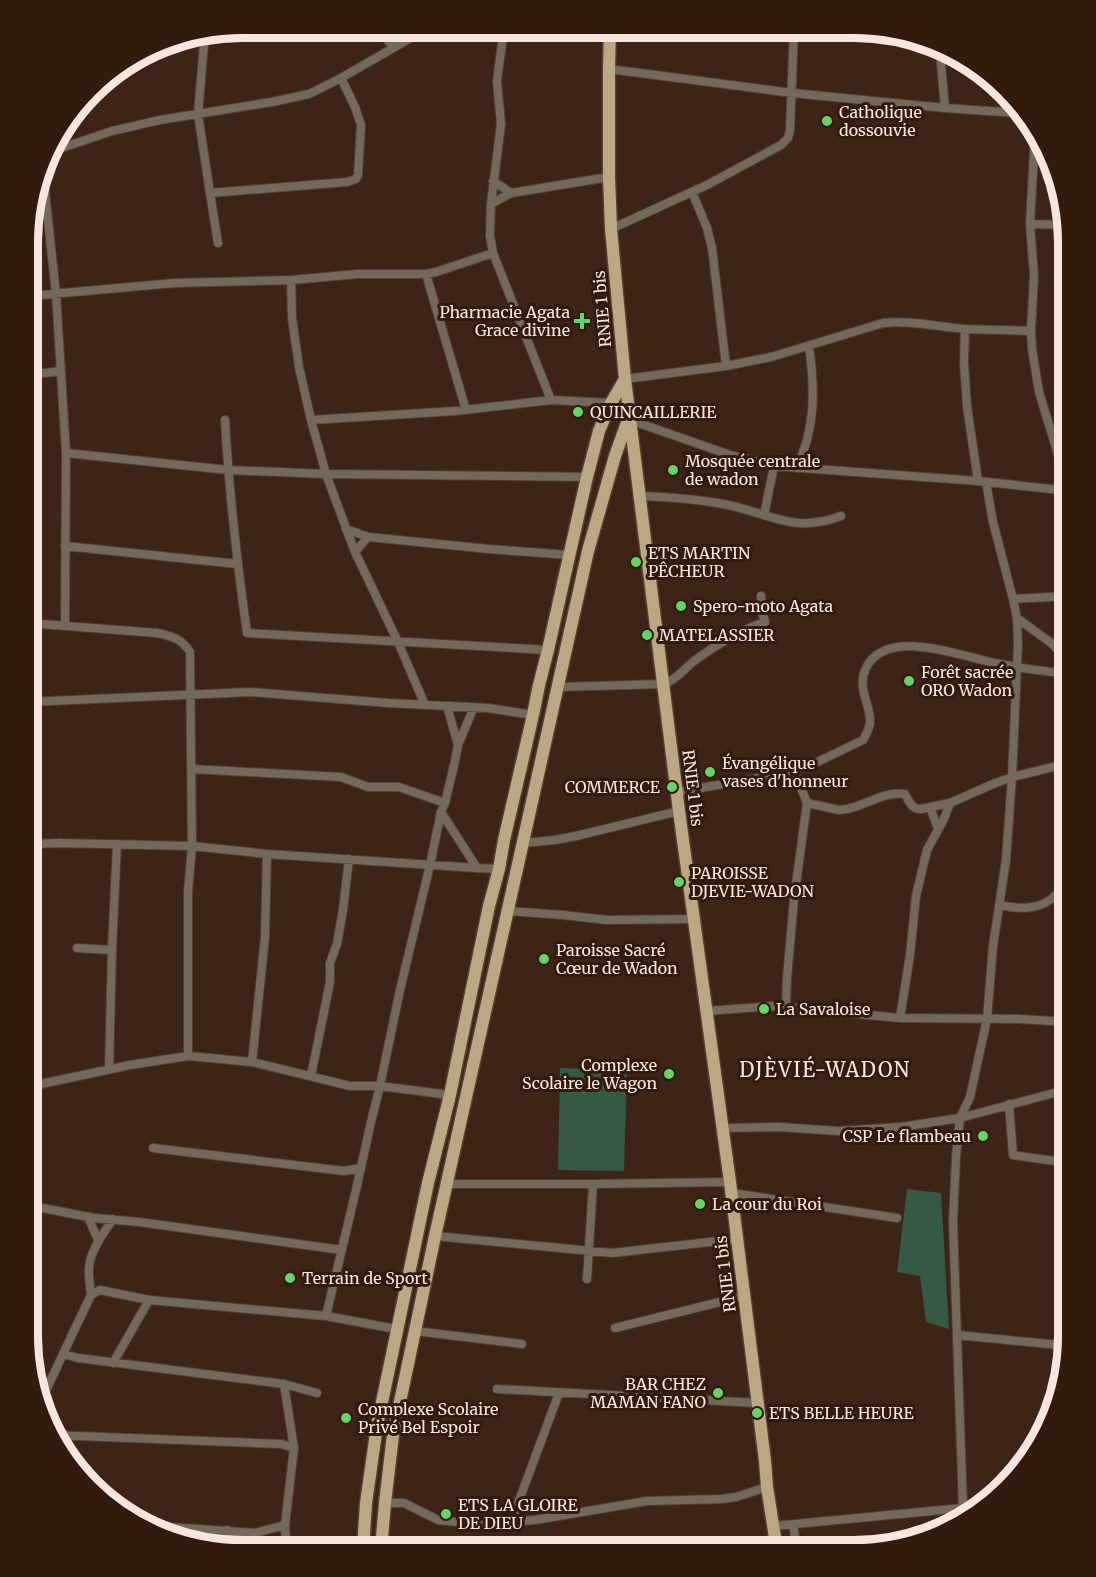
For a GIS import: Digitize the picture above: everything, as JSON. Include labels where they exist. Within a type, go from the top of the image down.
[{"type":"main road","name":"RNIE 1 bis","points":[[610,38],[611,229],[629,418],[679,811],[731,1187],[767,1487],[776,1540]]},
{"type":"main road","points":[[364,1540],[366,1503],[377,1426],[396,1329],[450,1095],[538,685],[599,432],[611,403],[625,379]]},
{"type":"main road","points":[[382,1540],[393,1435],[435,1236],[588,551],[615,456],[629,418]]},
{"type":"street","points":[[386,38],[393,47]]},
{"type":"street","points":[[60,148],[112,131],[160,120],[309,94],[410,38]]},
{"type":"street","points":[[503,38],[497,81],[501,124],[493,180],[490,236],[493,253],[551,400]]},
{"type":"street","points":[[611,229],[692,192],[782,145],[790,130],[794,38]]},
{"type":"street","points":[[204,41],[198,114],[218,243]]},
{"type":"street","points":[[940,57],[945,108]]},
{"type":"street","points":[[609,69],[792,93],[1012,113]]},
{"type":"street","points":[[210,193],[336,183],[356,179],[361,125],[341,78]]},
{"type":"street","points":[[1034,146],[1030,224],[1034,276],[1031,331],[1038,392],[1058,455]]},
{"type":"street","points":[[491,204],[511,193],[609,177]]},
{"type":"street","points":[[493,180],[511,193]]},
{"type":"street","points":[[45,187],[56,294],[66,453],[65,626]]},
{"type":"street","points":[[692,192],[707,228],[712,248],[726,366]]},
{"type":"street","points":[[1030,224],[1057,225]]},
{"type":"street","points":[[38,295],[175,284],[291,280],[358,274],[426,274],[493,253]]},
{"type":"street","points":[[426,274],[466,410]]},
{"type":"street","points":[[291,280],[295,343],[311,420],[326,474],[355,552],[425,705]]},
{"type":"street","points":[[625,379],[726,366],[771,357],[883,323],[923,323],[965,329],[1031,331]]},
{"type":"street","points":[[965,329],[965,384],[982,482],[1017,618],[1018,644],[1006,860],[993,946],[987,1019],[970,1097],[960,1118],[956,1157],[953,1222],[967,1506]]},
{"type":"street","points":[[796,468],[811,423],[813,371],[809,346]]},
{"type":"street","points":[[38,374],[60,371]]},
{"type":"street","points":[[311,420],[466,410],[551,400],[611,403]]},
{"type":"street","points":[[629,418],[702,446],[774,466],[1058,489]]},
{"type":"street","points":[[225,420],[237,564],[247,633],[548,650]]},
{"type":"street","points":[[66,453],[228,470],[326,474],[587,477]]},
{"type":"street","points":[[764,515],[774,466]]},
{"type":"street","points":[[639,496],[707,501],[784,522],[819,523],[841,516]]},
{"type":"street","points":[[346,530],[368,537],[570,555]]},
{"type":"street","points":[[355,552],[368,537]]},
{"type":"street","points":[[65,546],[237,564]]},
{"type":"street","points":[[557,687],[669,682],[691,663],[728,638],[765,622],[761,596]]},
{"type":"street","points":[[1013,599],[1058,597]]},
{"type":"street","points":[[1017,618],[1058,650]]},
{"type":"street","points":[[38,623],[157,633],[181,640],[190,652],[192,846],[188,892],[188,1056]]},
{"type":"street","points":[[677,792],[794,770],[811,765],[863,740],[870,722],[863,694],[865,670],[871,661],[893,647],[930,648],[1018,668],[1058,673]]},
{"type":"street","points":[[38,702],[250,692],[474,707],[533,715]]},
{"type":"street","points":[[447,706],[458,745]]},
{"type":"street","points":[[326,1316],[370,1122],[381,1086],[400,990],[441,812],[458,745],[474,707]]},
{"type":"street","points":[[807,803],[839,810],[890,794],[902,793],[917,810],[950,803],[1012,777],[1058,765]]},
{"type":"street","points":[[191,770],[341,777],[368,787],[399,787],[445,803]]},
{"type":"street","points":[[786,1007],[794,898],[807,803],[794,770]]},
{"type":"street","points":[[900,1018],[916,896],[927,850],[950,803]]},
{"type":"street","points":[[930,807],[938,830]]},
{"type":"street","points":[[524,843],[576,836],[679,811]]},
{"type":"street","points":[[441,812],[477,868]]},
{"type":"street","points":[[38,844],[192,846],[267,854],[499,869]]},
{"type":"street","points":[[109,1069],[117,844]]},
{"type":"street","points":[[252,1062],[265,937],[267,854]]},
{"type":"street","points":[[311,1076],[330,982],[330,963],[337,944],[341,922],[349,859]]},
{"type":"street","points":[[999,905],[1021,909],[1051,900],[1058,894]]},
{"type":"street","points":[[508,911],[607,920],[694,919]]},
{"type":"street","points":[[77,948],[112,950]]},
{"type":"street","points":[[706,1011],[774,1006],[900,1018],[1058,1022]]},
{"type":"street","points":[[38,1085],[109,1069],[188,1056],[252,1062],[350,1086],[381,1086],[450,1095]]},
{"type":"street","points":[[722,1128],[779,1127],[838,1131],[901,1127],[960,1118],[1058,1092]]},
{"type":"street","points":[[1008,1104],[1013,1155],[1058,1161]]},
{"type":"street","points":[[153,1148],[344,1171],[361,1168]]},
{"type":"street","points":[[344,1171],[358,1183]]},
{"type":"street","points":[[447,1184],[731,1187],[897,1218]]},
{"type":"street","points":[[587,1279],[593,1184]]},
{"type":"street","points":[[38,1207],[88,1217],[342,1250]]},
{"type":"street","points":[[88,1217],[98,1240]]},
{"type":"street","points":[[45,1392],[91,1294],[90,1262],[98,1240],[113,1219]]},
{"type":"street","points":[[435,1236],[612,1253],[737,1239]]},
{"type":"street","points":[[91,1294],[100,1290],[149,1300],[326,1316],[396,1329]]},
{"type":"street","points":[[615,1328],[744,1296]]},
{"type":"street","points":[[113,1363],[149,1300]]},
{"type":"street","points":[[415,1331],[522,1344]]},
{"type":"street","points":[[957,1335],[1058,1345]]},
{"type":"street","points":[[63,1354],[113,1363],[284,1383],[317,1393]]},
{"type":"street","points":[[284,1383],[294,1448],[285,1525],[286,1540]]},
{"type":"street","points":[[497,1389],[757,1403]]},
{"type":"street","points":[[511,1522],[559,1393]]},
{"type":"street","points":[[66,1438],[66,1435],[281,1444],[294,1448]]},
{"type":"street","points":[[281,1444],[292,1436]]},
{"type":"street","points":[[385,1503],[404,1503],[438,1520],[475,1524],[535,1520],[647,1502],[729,1498],[767,1487]]},
{"type":"street","points":[[774,1526],[962,1508]]},
{"type":"street","points":[[793,1524],[795,1540]]},
{"type":"street","points":[[171,1527],[255,1533],[285,1525]]},
{"type":"street","points":[[217,1538],[227,1530]]},
{"type":"green space","points":[[560,1068],[627,1070],[624,1171],[558,1170]]},
{"type":"green space","points":[[907,1189],[941,1193],[949,1329],[926,1322],[920,1276],[897,1272]]},
{"type":"place","name":"Catholique dossouvie","points":[[827,121]]},
{"type":"place","name":"Pharmacie Agata Grace divine","points":[[582,321]]},
{"type":"place","name":"QUINCAILLERIE","points":[[578,412]]},
{"type":"place","name":"Mosquée centrale de wadon","points":[[673,470]]},
{"type":"place","name":"ETS MARTIN PÊCHEUR","points":[[636,562]]},
{"type":"place","name":"Spero-moto Agata","points":[[681,606]]},
{"type":"place","name":"MATELASSIER","points":[[647,635]]},
{"type":"place","name":"Forêt sacrée ORO Wadon","points":[[909,681]]},
{"type":"place","name":"Évangélique vases d'honneur","points":[[710,772]]},
{"type":"place","name":"COMMERCE","points":[[672,787]]},
{"type":"place","name":"PAROISSE DJEVIE-WADON","points":[[679,882]]},
{"type":"place","name":"Paroisse Sacré Cœur de Wadon","points":[[544,959]]},
{"type":"place","name":"La Savaloise","points":[[764,1009]]},
{"type":"place","name":"Complexe Scolaire le Wagon","points":[[669,1074]]},
{"type":"place","name":"CSP Le flambeau","points":[[983,1136]]},
{"type":"place","name":"La cour du Roi","points":[[700,1204]]},
{"type":"place","name":"Terrain de Sport","points":[[290,1278]]},
{"type":"place","name":"BAR CHEZ MAMAN FANO","points":[[718,1393]]},
{"type":"place","name":"ETS BELLE HEURE","points":[[757,1413]]},
{"type":"place","name":"Complexe Scolaire Privé Bel Espoir","points":[[346,1418]]},
{"type":"place","name":"ETS LA GLOIRE DE DIEU","points":[[446,1514]]},
{"type":"district","name":"DJÈVIÉ-WADON","points":[[825,1070]]}]
